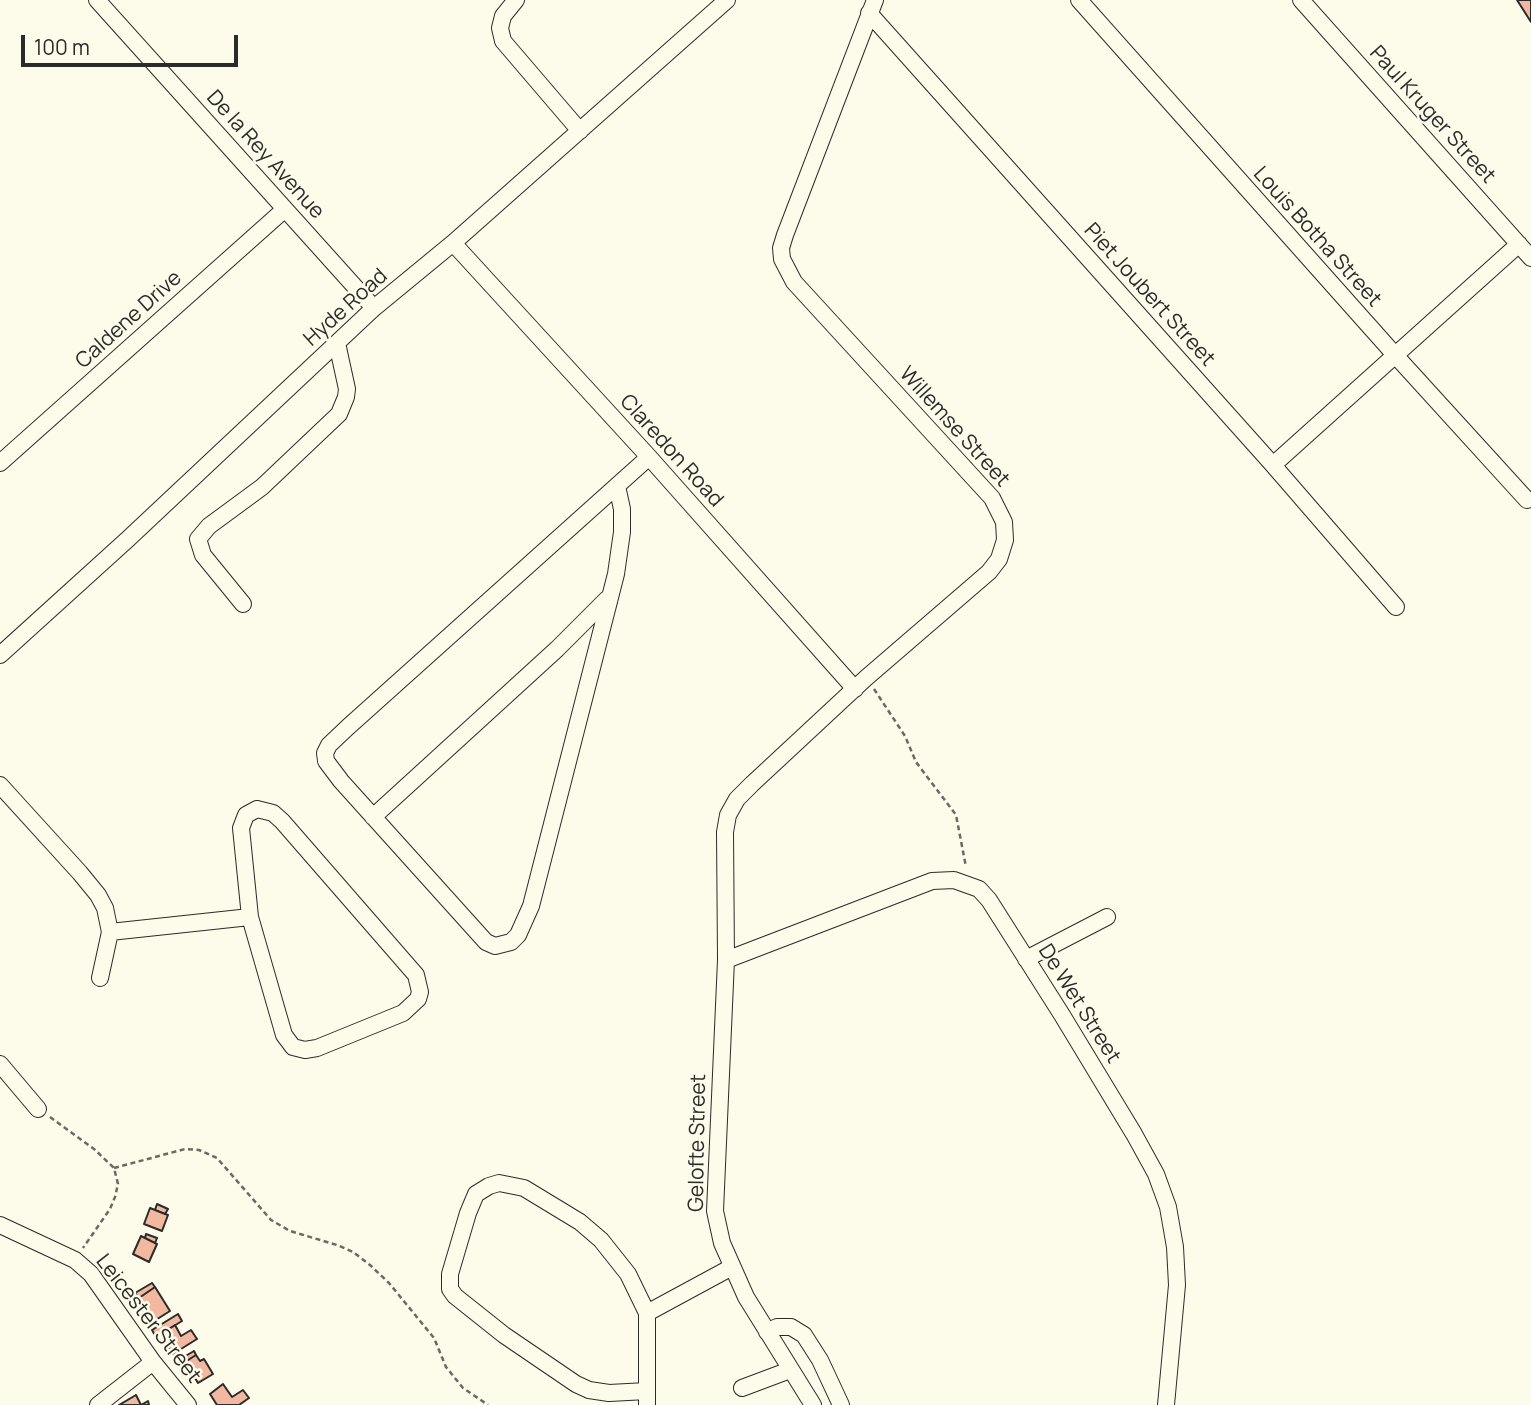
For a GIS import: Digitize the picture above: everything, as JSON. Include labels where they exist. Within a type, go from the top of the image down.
[{"type":"street","name":"De la Rey Avenue","points":[[97,0],[374,308]]},
{"type":"street","points":[[516,0],[503,16],[500,28],[503,41],[580,131]]},
{"type":"street","name":"Hyde Road","points":[[0,654],[128,540],[374,308],[453,243],[727,0]]},
{"type":"street","name":"Louis Botha Street","points":[[1079,0],[1527,500]]},
{"type":"street","name":"Paul Kruger Street","points":[[1301,0],[1531,258]]},
{"type":"street","name":"Piet Joubert Street","points":[[872,6],[1396,607]]},
{"type":"street","name":"Willemse Street","points":[[725,857],[728,815],[737,799],[861,683],[989,572],[1003,550],[1004,522],[992,498],[794,282],[782,259],[781,248],[785,236],[872,6]]},
{"type":"street","name":"Caldene Drive","points":[[0,463],[285,209]]},
{"type":"street","name":"Claredon Road","points":[[453,243],[861,683]]},
{"type":"street","points":[[1273,465],[1519,244]]},
{"type":"street","points":[[243,604],[203,555],[198,539],[209,526],[271,479],[339,414],[346,397],[346,389],[337,343]]},
{"type":"street","points":[[617,486],[622,509],[622,532],[616,575],[531,906],[519,934],[511,942],[495,946],[486,942],[373,817],[326,761],[325,753],[329,745],[649,457]]},
{"type":"street","points":[[373,817],[557,649],[609,597]]},
{"type":"street","points":[[0,785],[98,895],[110,932],[100,978]]},
{"type":"street","points":[[264,810],[282,821],[416,975],[420,992],[418,999],[404,1013],[317,1048],[305,1050],[293,1047],[284,1035],[250,917],[242,822],[251,811],[264,810]]},
{"type":"street","name":"Gelofte Street","points":[[725,857],[726,960],[715,1211],[718,1231],[746,1297],[813,1405]]},
{"type":"street","points":[[726,960],[932,880],[954,880],[970,884]]},
{"type":"street","name":"De Wet Street","points":[[970,884],[989,900],[1156,1174],[1168,1207],[1175,1247],[1177,1285],[1166,1405]]},
{"type":"street","points":[[110,932],[250,917]]},
{"type":"street","points":[[1026,959],[1107,917]]},
{"type":"street","points":[[0,1064],[38,1110]]},
{"type":"street","points":[[507,1183],[524,1188],[580,1222],[601,1240],[628,1274],[647,1313],[647,1398],[589,1390],[576,1384],[505,1335],[455,1296],[450,1289],[450,1274],[468,1213],[477,1194],[493,1184],[507,1183]]},
{"type":"street","points":[[0,1225],[75,1260]]},
{"type":"street","name":"Leicester Street","points":[[75,1260],[91,1274],[153,1362],[188,1405]]},
{"type":"street","points":[[647,1313],[732,1267]]},
{"type":"street","points":[[767,1332],[777,1327],[791,1327],[804,1335],[820,1360],[841,1405]]},
{"type":"street","points":[[98,1405],[153,1362]]},
{"type":"street","points":[[741,1388],[790,1370]]},
{"type":"path","points":[[861,683],[905,736],[916,762],[956,814],[970,884]]},
{"type":"path","points":[[38,1110],[94,1149],[114,1168],[118,1185],[110,1209],[75,1260]]},
{"type":"path","points":[[114,1168],[185,1149],[199,1150],[217,1158],[271,1220],[290,1231],[353,1252],[370,1265],[389,1283],[434,1338],[446,1367],[463,1388],[488,1405]]},
{"type":"building","points":[[1517,0],[1531,0],[1531,22]]},
{"type":"building","points":[[157,1204],[168,1209],[165,1214],[155,1210]]},
{"type":"building","points":[[150,1208],[168,1215],[162,1231],[144,1224]]},
{"type":"building","points":[[146,1234],[157,1238],[155,1243],[145,1238]]},
{"type":"building","points":[[141,1236],[157,1244],[149,1262],[133,1254]]},
{"type":"building","points":[[152,1283],[155,1287],[139,1298],[135,1293]]},
{"type":"building","points":[[155,1287],[170,1311],[151,1323],[136,1300]]},
{"type":"building","points":[[178,1314],[182,1321],[156,1337],[152,1330]]},
{"type":"building","points":[[175,1325],[181,1336],[191,1330],[197,1339],[173,1354],[161,1334]]},
{"type":"building","points":[[194,1351],[196,1355],[185,1362],[182,1358]]},
{"type":"building","points":[[196,1355],[200,1361],[204,1359],[213,1374],[198,1383],[195,1378],[190,1380],[185,1370],[189,1368],[185,1362]]},
{"type":"building","points":[[223,1384],[232,1397],[243,1390],[249,1398],[239,1405],[217,1405],[210,1394]]},
{"type":"building","points":[[136,1395],[141,1405],[119,1405]]}]
